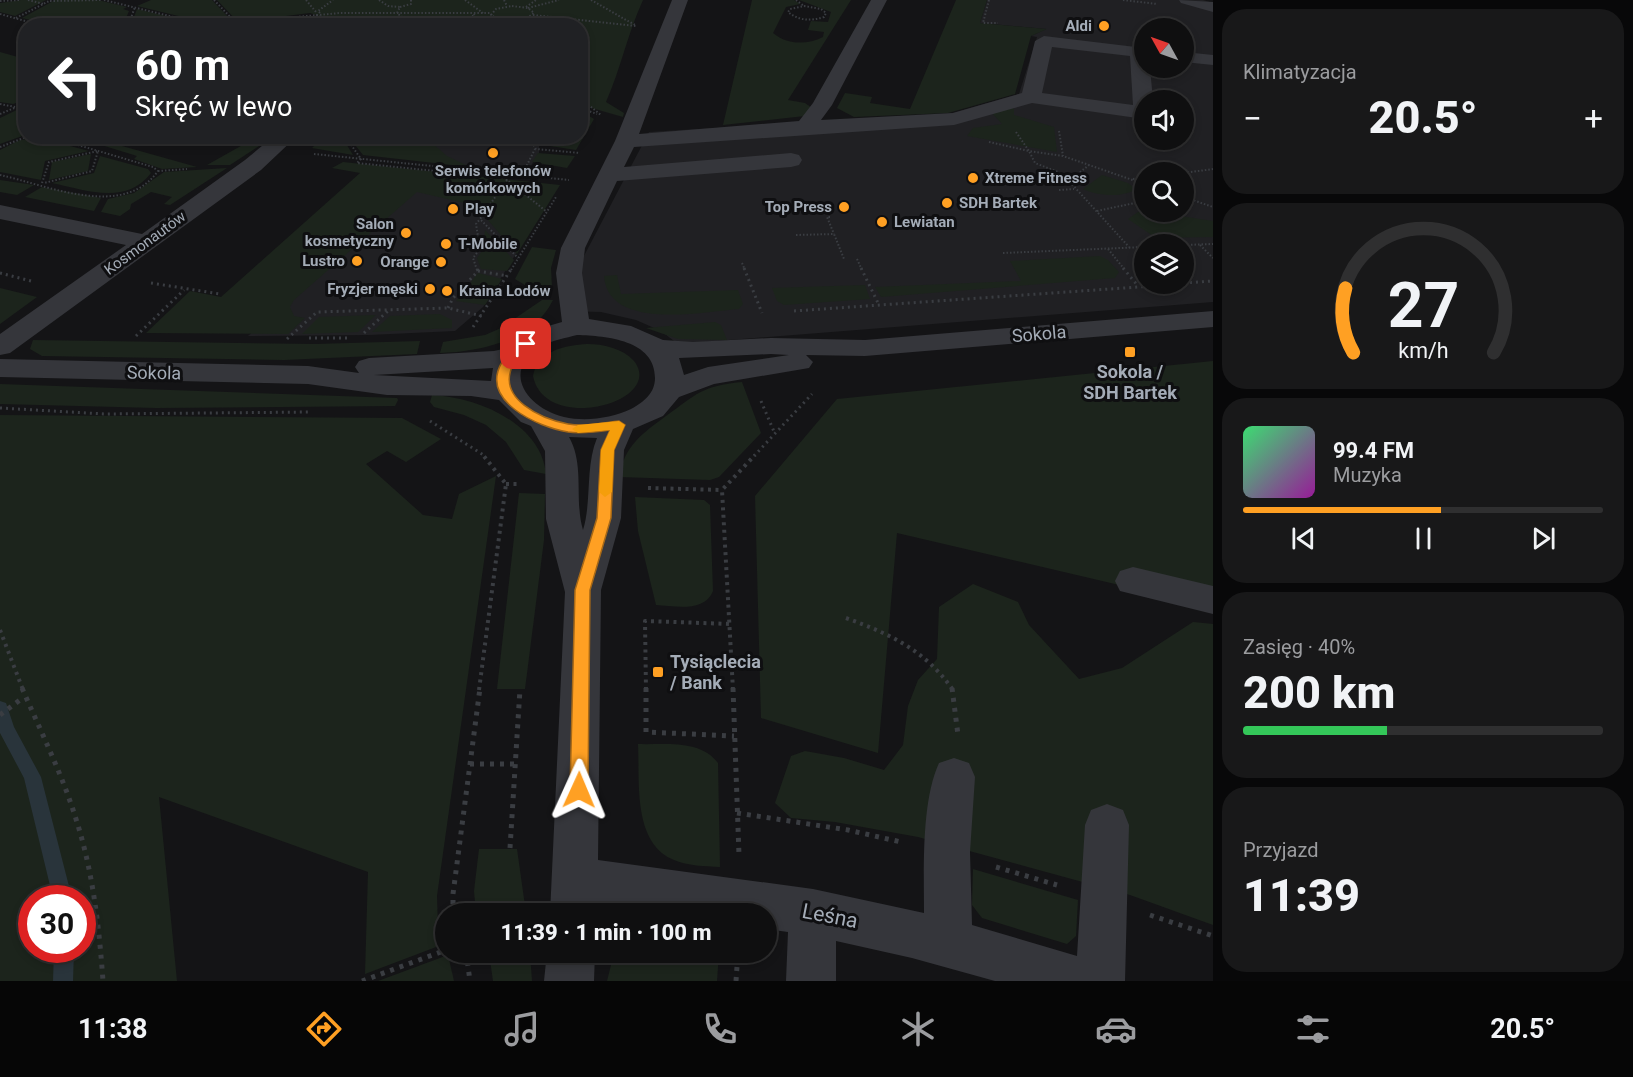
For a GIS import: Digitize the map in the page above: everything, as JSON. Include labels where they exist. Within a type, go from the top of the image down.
[{"type":"street","points":[[576,327],[569,261],[573,248],[627,141],[680,0]]},
{"type":"street","points":[[805,127],[822,105],[879,0]]},
{"type":"street","points":[[1187,0],[1210,11]]},
{"type":"street","points":[[1031,96],[1044,41],[1134,51]]},
{"type":"street","points":[[1194,58],[1213,60]]},
{"type":"street","points":[[627,141],[805,127],[954,119],[1031,96],[1144,113],[1143,78]]},
{"type":"street","name":"Kosmonautów","points":[[0,347],[279,144]]},
{"type":"street","points":[[610,175],[791,160]]},
{"type":"street","points":[[0,212],[146,242]]},
{"type":"street","name":"Sokola","points":[[656,348],[693,350],[771,346],[865,348],[1213,319]]},
{"type":"street","points":[[576,327],[621,330],[641,338],[656,348],[670,368],[668,391],[650,411],[619,425],[581,429],[544,422],[525,412],[507,392],[504,377],[512,356],[543,334],[576,327]]},
{"type":"street","name":"Sokola","points":[[668,391],[708,376],[777,367],[865,348]]},
{"type":"street","name":"Sokola","points":[[308,375],[393,363],[481,361],[512,356]]},
{"type":"street","name":"Sokola","points":[[0,368],[308,375],[387,386],[471,387],[507,392]]},
{"type":"street","points":[[544,422],[561,451],[563,519],[583,590]]},
{"type":"street","points":[[575,897],[583,590],[604,518],[608,450],[619,425]]},
{"type":"street","points":[[1133,580],[1213,600]]},
{"type":"street","points":[[948,943],[947,852],[954,777]]},
{"type":"street","points":[[1100,981],[1107,825]]},
{"type":"street","name":"Leśna","points":[[575,897],[741,900],[813,912],[948,943],[1077,981]]},
{"type":"street","points":[[811,981],[813,912]]},
{"type":"street","points":[[569,981],[570,963]]},
{"type":"path","points":[[0,2],[20,0]]},
{"type":"path","points":[[28,0],[44,4]]},
{"type":"path","points":[[15,18],[50,0],[103,0],[173,18]]},
{"type":"path","points":[[216,0],[232,18]]},
{"type":"path","points":[[306,0],[320,11],[328,13],[490,13],[507,6],[527,8],[559,0]]},
{"type":"path","points":[[286,18],[313,14],[333,0]]},
{"type":"path","points":[[379,0],[388,6],[400,7],[411,4],[411,0]]},
{"type":"path","points":[[465,0],[483,13]]},
{"type":"path","points":[[504,0],[507,6]]},
{"type":"path","points":[[527,8],[536,0]]},
{"type":"path","points":[[588,21],[638,26],[591,0]]},
{"type":"path","points":[[796,0],[804,6],[820,9],[826,13],[824,17],[813,19],[794,17],[788,12],[795,7],[804,6]]},
{"type":"path","points":[[989,0],[983,22],[998,22]]},
{"type":"path","points":[[1123,0],[1166,5]]},
{"type":"path","points":[[397,13],[400,7]]},
{"type":"path","points":[[131,18],[135,8]]},
{"type":"path","points":[[527,8],[533,12],[533,15]]},
{"type":"path","points":[[397,13],[404,18]]},
{"type":"path","points":[[468,18],[476,15],[473,13]]},
{"type":"path","points":[[490,13],[495,18]]},
{"type":"path","points":[[313,14],[323,18]]},
{"type":"path","points":[[0,15],[18,19]]},
{"type":"path","points":[[524,18],[533,15],[562,18]]},
{"type":"path","points":[[299,18],[317,16]]},
{"type":"path","points":[[0,104],[16,107]]},
{"type":"path","points":[[588,105],[600,115]]},
{"type":"path","points":[[0,114],[16,107]]},
{"type":"path","points":[[588,111],[600,115]]},
{"type":"path","points":[[597,123],[600,115]]},
{"type":"path","points":[[1058,128],[1063,156]]},
{"type":"path","points":[[0,147],[18,140]]},
{"type":"path","points":[[0,175],[106,197],[117,196],[140,188],[158,171],[153,167],[74,144]]},
{"type":"path","points":[[291,144],[360,159],[566,180]]},
{"type":"path","points":[[350,144],[360,159]]},
{"type":"path","points":[[533,144],[536,149]]},
{"type":"path","points":[[998,144],[1063,156],[1134,180]]},
{"type":"path","points":[[576,162],[585,146]]},
{"type":"path","points":[[536,149],[574,153]]},
{"type":"path","points":[[522,175],[536,149]]},
{"type":"path","points":[[42,183],[49,162],[98,151]]},
{"type":"path","points":[[42,183],[92,171],[98,151]]},
{"type":"path","points":[[1029,151],[1035,163],[1058,172],[1069,181],[1129,248]]},
{"type":"path","points":[[360,159],[357,163],[506,179]]},
{"type":"path","points":[[1069,181],[1089,165]]},
{"type":"path","points":[[1194,172],[1213,169]]},
{"type":"path","points":[[561,188],[571,171]]},
{"type":"path","points":[[502,173],[506,179],[547,212]]},
{"type":"path","points":[[478,271],[473,258],[480,249],[476,224],[506,179]]},
{"type":"path","points":[[1059,189],[1075,189]]},
{"type":"path","points":[[472,329],[508,276],[556,196]]},
{"type":"path","points":[[1194,200],[1213,207]]},
{"type":"path","points":[[1096,211],[1134,203]]},
{"type":"path","points":[[830,217],[827,218],[844,259]]},
{"type":"path","points":[[480,219],[518,258]]},
{"type":"path","points":[[796,235],[834,234]]},
{"type":"path","points":[[1194,245],[1213,244]]},
{"type":"path","points":[[1200,245],[1213,258]]},
{"type":"path","points":[[1003,253],[1134,248]]},
{"type":"path","points":[[1108,249],[1134,280]]},
{"type":"path","points":[[856,259],[879,305]]},
{"type":"path","points":[[742,263],[762,313]]},
{"type":"path","points":[[478,271],[508,276]]},
{"type":"path","points":[[448,308],[453,298],[478,271]]},
{"type":"path","points":[[0,273],[42,283]]},
{"type":"path","points":[[155,280],[150,284],[220,294]]},
{"type":"path","points":[[1194,282],[1213,281]]},
{"type":"path","points":[[786,311],[1134,286]]},
{"type":"path","points":[[139,333],[185,289]]},
{"type":"path","points":[[495,296],[542,293]]},
{"type":"path","points":[[287,339],[317,312],[448,308],[482,316]]},
{"type":"path","points":[[359,337],[389,310]]},
{"type":"path","points":[[751,314],[774,312]]},
{"type":"path","points":[[740,867],[731,624],[722,490],[815,391]]},
{"type":"path","points":[[760,398],[775,434]]},
{"type":"path","points":[[0,408],[105,414],[320,412]]},
{"type":"path","points":[[424,418],[485,456],[506,484],[453,903]]},
{"type":"path","points":[[640,488],[722,490]]},
{"type":"path","points":[[846,618],[882,631],[915,649],[953,689],[958,738],[954,777]]},
{"type":"path","points":[[731,624],[645,621],[646,732],[734,736]]},
{"type":"path","points":[[0,630],[24,697],[50,752],[76,819],[100,929],[103,981]]},
{"type":"path","points":[[510,848],[520,689]]},
{"type":"path","points":[[0,715],[24,697]]},
{"type":"path","points":[[470,764],[516,764]]},
{"type":"path","points":[[362,981],[435,954]]},
{"type":"path","points":[[468,963],[470,981]]},
{"type":"path","points":[[736,981],[737,963]]},
{"type":"shaded area","points":[[46,0],[15,16],[0,12],[0,3]]},
{"type":"shaded area","points":[[55,0],[98,0],[127,7],[123,9],[129,11],[126,18],[22,18]]},
{"type":"shaded area","points":[[151,0],[212,0],[229,18],[186,18],[137,6]]},
{"type":"shaded area","points":[[217,0],[643,0],[606,102],[624,113],[623,117],[588,107],[588,18],[325,18],[310,13],[270,18],[234,18]]},
{"type":"shaded area","points":[[752,0],[794,0],[800,4],[786,7],[773,33],[784,40],[797,42],[823,37],[824,32],[808,30],[811,21],[828,22],[831,12],[799,0],[851,0],[788,100],[805,103],[812,108],[805,116],[723,125]]},
{"type":"shaded area","points":[[956,0],[987,0],[980,23],[1047,29],[1031,36],[1015,94],[948,113],[854,117],[837,108],[845,93],[872,97],[870,103],[910,109]]},
{"type":"shaded area","points":[[987,0],[1203,0],[1213,3],[1213,302],[678,344],[661,331],[636,320],[601,312],[566,311],[564,294],[649,132],[949,114],[1019,94],[1037,37],[1031,36],[1046,29],[980,23]]},
{"type":"shaded area","points":[[137,9],[174,18],[134,18]]},
{"type":"shaded area","points":[[0,52],[18,57],[18,102],[0,102]]},
{"type":"shaded area","points":[[1014,108],[1014,115],[1054,127],[1057,152],[967,136],[973,128],[1002,124],[991,112]]},
{"type":"shaded area","points":[[18,109],[18,138],[0,144],[0,118]]},
{"type":"shaded area","points":[[588,115],[594,119],[588,129]]},
{"type":"shaded area","points":[[18,141],[18,144],[63,144],[89,151],[45,161],[41,180],[0,172],[0,150]]},
{"type":"shaded area","points":[[98,144],[115,144],[197,167],[162,169],[134,159],[137,156]]},
{"type":"shaded area","points":[[244,144],[262,144],[230,165],[207,165]]},
{"type":"shaded area","points":[[316,144],[346,144],[353,155],[312,148]]},
{"type":"shaded area","points":[[354,144],[433,144],[447,156],[470,167],[363,155]]},
{"type":"shaded area","points":[[425,144],[539,144],[539,153],[527,172],[447,164]]},
{"type":"shaded area","points":[[537,144],[579,144],[576,150]]},
{"type":"shaded area","points":[[538,153],[575,156],[567,168],[532,162]]},
{"type":"shaded area","points":[[91,154],[88,171],[49,180],[52,162]]},
{"type":"shaded area","points":[[100,156],[148,169],[151,173],[141,183],[118,193],[92,192],[52,183],[94,173]]},
{"type":"shaded area","points":[[343,162],[560,185],[517,254],[487,219],[482,207],[417,192],[294,300],[290,307],[294,316],[305,318],[288,334],[146,333],[190,291],[221,297],[360,173],[332,168]]},
{"type":"shaded area","points":[[227,168],[170,205],[164,204],[172,197],[151,192],[131,204],[130,209],[120,216],[101,212],[108,199],[134,193],[164,172]]},
{"type":"shaded area","points":[[1102,175],[1128,183],[1134,188],[1131,192],[1110,195],[1083,189]]},
{"type":"shaded area","points":[[0,180],[34,185],[17,195],[0,192]]},
{"type":"shaded area","points":[[42,187],[101,198],[94,211],[25,197]]},
{"type":"shaded area","points":[[415,189],[482,204],[517,252],[483,307],[455,331],[369,335],[248,336]]},
{"type":"shaded area","points":[[1134,215],[1134,222],[1194,222],[1194,218],[1213,221],[1213,237],[1194,237],[1194,234],[1150,234],[1128,219]]},
{"type":"shaded area","points":[[485,230],[514,260],[507,271],[481,269],[477,258],[482,251]]},
{"type":"shaded area","points":[[532,247],[556,250],[551,268],[552,287],[525,285],[515,279]]},
{"type":"shaded area","points":[[1100,256],[1108,260],[1119,272],[1115,278],[881,297],[875,287],[1021,281],[1010,261]]},
{"type":"shaded area","points":[[478,273],[502,279],[485,305],[456,301]]},
{"type":"shaded area","points":[[617,275],[621,294],[738,290],[743,304],[739,309],[703,313],[659,314],[639,311],[622,305],[609,293],[604,276]]},
{"type":"shaded area","points":[[865,285],[870,299],[784,305],[777,301],[772,288]]},
{"type":"shaded area","points":[[0,288],[37,297],[0,324]]},
{"type":"shaded area","points":[[542,300],[553,300],[533,325],[519,334],[472,350],[440,353],[443,342],[485,335],[501,328]]},
{"type":"shaded area","points":[[440,314],[452,320],[452,328],[372,332],[390,316]]},
{"type":"shaded area","points":[[376,315],[358,332],[302,334],[319,317]]},
{"type":"shaded area","points":[[715,322],[721,325],[727,340],[678,339],[646,328]]},
{"type":"shaded area","points":[[33,340],[315,344],[420,341],[417,354],[284,360],[42,356],[30,349]]},
{"type":"shaded area","points":[[587,344],[612,348],[624,353],[634,361],[639,376],[633,389],[619,399],[600,406],[579,408],[558,404],[542,394],[533,376],[540,361],[546,355],[562,348]]},
{"type":"shaded area","points":[[1213,361],[1213,607],[897,533],[878,753],[761,718],[755,496],[837,399]]},
{"type":"shaded area","points":[[742,382],[761,433],[719,477],[710,480],[619,477],[630,449],[650,428],[700,392],[717,386]]},
{"type":"shaded area","points":[[0,384],[397,398],[398,400],[395,406],[156,408],[0,404]]},
{"type":"shaded area","points":[[432,395],[450,397],[487,407],[520,427],[542,456],[546,474],[524,470],[506,442],[486,425],[464,415],[434,407],[430,402]]},
{"type":"shaded area","points":[[0,415],[402,418],[441,439],[406,462],[387,451],[366,464],[423,515],[452,519],[459,494],[496,476],[437,903],[435,903],[435,947],[365,974],[368,872],[159,797],[177,981],[0,981]]},
{"type":"shaded area","points":[[519,493],[545,494],[544,540],[525,689],[497,689]]},
{"type":"shaded area","points":[[635,497],[704,500],[710,505],[713,591],[703,603],[688,607],[656,605],[638,531]]},
{"type":"shaded area","points":[[973,584],[1018,602],[1029,625],[1079,679],[1122,668],[1193,622],[1213,624],[1213,925],[1130,895],[918,837],[835,822],[791,818],[775,803],[791,756],[805,751],[844,758],[884,770],[903,745],[908,706],[918,680],[937,659],[939,607]]},
{"type":"shaded area","points":[[638,744],[692,747],[711,755],[718,763],[720,867],[679,862],[660,852],[651,840],[641,810]]},
{"type":"shaded area","points":[[479,849],[517,849],[525,903],[475,903],[474,891]]},
{"type":"shaded area","points":[[973,869],[1078,900],[1076,936],[1067,944],[982,918],[972,905]]},
{"type":"shaded area","points":[[435,960],[435,963],[450,963],[454,981],[378,981]]},
{"type":"shaded area","points":[[490,963],[531,963],[532,981],[493,981]]},
{"type":"shaded area","points":[[612,963],[718,963],[717,981],[607,981]]},
{"type":"waterway","points":[[0,708],[6,728],[32,777],[60,885]]},
{"type":"waterway","points":[[63,981],[64,963]]},
{"type":"slow traffic","points":[[578,429],[619,425],[608,450],[605,492]]},
{"type":"place","name":"Aldi","points":[[1104,26]]},
{"type":"place","name":"Serwis telefonów komórkowych","points":[[493,153]]},
{"type":"place","name":"Xtreme Fitness","points":[[973,178]]},
{"type":"place","name":"SDH Bartek","points":[[947,203]]},
{"type":"place","name":"Top Press","points":[[844,207]]},
{"type":"place","name":"Play","points":[[453,209]]},
{"type":"place","name":"Lewiatan","points":[[882,222]]},
{"type":"place","name":"Salon kosmetyczny","points":[[406,233]]},
{"type":"place","name":"T-Mobile","points":[[446,244]]},
{"type":"place","name":"Lustro","points":[[357,261]]},
{"type":"place","name":"Orange","points":[[441,262]]},
{"type":"place","name":"Fryzjer męski","points":[[430,289]]},
{"type":"place","name":"Kraina Lodów","points":[[447,291]]},
{"type":"place","name":"Sokola / SDH Bartek","points":[[1130,352]]},
{"type":"place","name":"Tysiąclecia / Bank","points":[[658,672]]},
{"type":"route","points":[[526,344],[512,356],[505,370],[504,385],[511,400],[517,406],[534,418],[568,428],[594,429],[619,425],[608,450],[604,518],[583,590],[579,790]]}]
